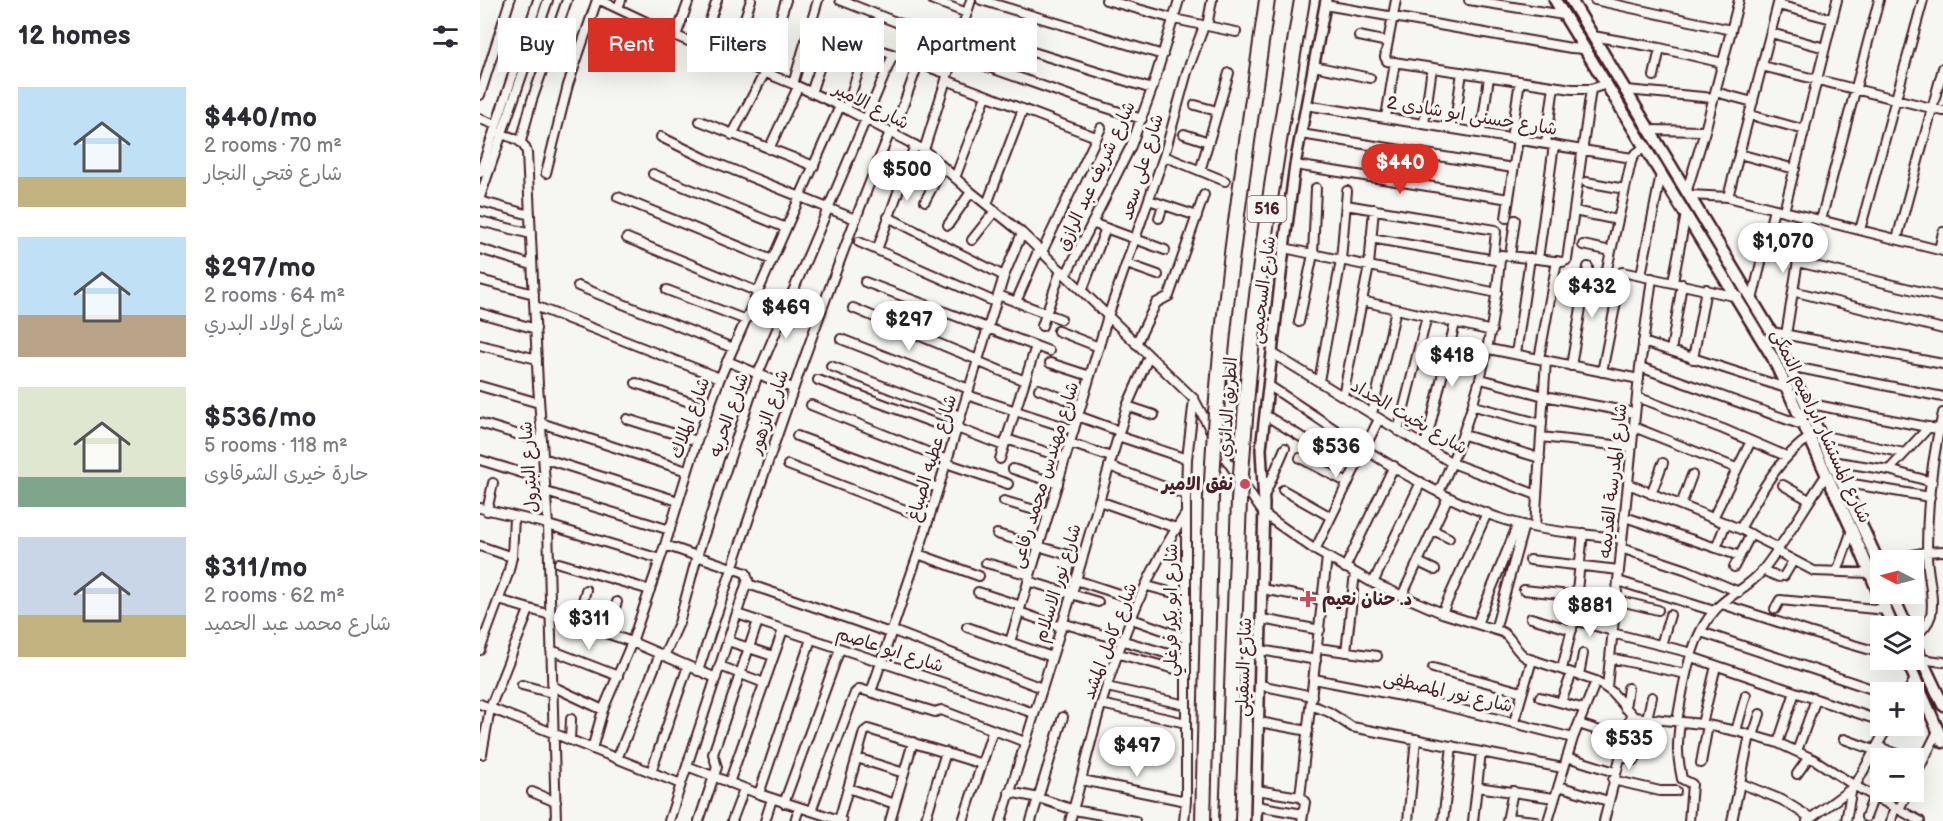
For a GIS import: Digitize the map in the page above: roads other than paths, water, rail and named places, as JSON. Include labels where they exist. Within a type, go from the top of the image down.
[{"type":"highway","name":"الطريق الدائري","points":[[1203,821],[1211,497],[1216,413],[1229,267],[1267,0]]},
{"type":"highway","name":"الطريق الدائري","points":[[1227,821],[1239,501],[1253,321],[1262,244],[1302,0]]},
{"type":"main road","name":"شارع المستشار ابراهيم النمكى","points":[[1555,0],[1738,297],[1812,433],[1831,461],[1857,527],[1870,573]]},
{"type":"main road","name":"شارع المستشار ابراهيم النمكى","points":[[1572,0],[1772,332],[1806,402],[1812,433],[1827,474],[1872,550]]},
{"type":"main road","name":"شارع المستشار ابراهيم النمكى","points":[[1883,604],[1888,616]]},
{"type":"main road","points":[[1924,665],[1942,699]]},
{"type":"main road","points":[[1911,670],[1943,742]]},
{"type":"street","points":[[480,95],[510,0]]},
{"type":"street","points":[[480,197],[497,130],[538,0]]},
{"type":"street","points":[[480,173],[548,0]]},
{"type":"street","points":[[480,119],[521,141],[532,100],[567,0]]},
{"type":"street","points":[[546,172],[568,85],[599,0]]},
{"type":"street","name":"شارع الامير","points":[[599,0],[687,40]]},
{"type":"street","points":[[618,8],[621,0]]},
{"type":"street","points":[[676,36],[688,0]]},
{"type":"street","points":[[711,18],[717,0]]},
{"type":"street","points":[[745,18],[751,0]]},
{"type":"street","points":[[781,18],[786,0]]},
{"type":"street","points":[[812,18],[818,0]]},
{"type":"street","points":[[840,0],[896,22]]},
{"type":"street","points":[[933,0],[967,13]]},
{"type":"street","points":[[966,18],[971,0]]},
{"type":"street","points":[[981,0],[1163,55]]},
{"type":"street","points":[[1106,0],[1174,19],[1236,32]]},
{"type":"street","name":"شارع شريف عبد الرازق","points":[[1042,326],[1063,273],[1092,223],[1131,146],[1152,89],[1179,0]]},
{"type":"street","name":"شارع على سعد","points":[[1108,316],[1164,156],[1187,72],[1205,26],[1212,0]]},
{"type":"street","points":[[1396,0],[1385,57],[1387,61],[1572,89],[1607,84]]},
{"type":"street","points":[[1469,0],[1564,15]]},
{"type":"street","points":[[1595,0],[1731,30]]},
{"type":"street","points":[[1739,0],[1688,193],[1728,197],[1941,250],[1943,232]]},
{"type":"street","points":[[1784,211],[1837,0]]},
{"type":"street","points":[[1821,220],[1879,0]]},
{"type":"street","points":[[1860,230],[1923,0]]},
{"type":"street","points":[[1326,3],[1393,17],[1585,49]]},
{"type":"street","name":"شارع السحيمى","points":[[1264,514],[1265,494],[1261,449],[1284,248],[1295,165],[1326,3]]},
{"type":"street","points":[[1728,197],[1779,3],[1832,19]]},
{"type":"street","points":[[1771,33],[1825,48]]},
{"type":"street","points":[[1359,36],[1388,42]]},
{"type":"street","points":[[1593,36],[1660,48],[1723,63]]},
{"type":"street","points":[[1654,76],[1660,48]]},
{"type":"street","points":[[884,52],[896,56]]},
{"type":"street","points":[[1037,53],[1152,89]]},
{"type":"street","name":"شارع الحريه","points":[[617,759],[662,655],[679,623],[697,556],[758,374],[893,55]]},
{"type":"street","points":[[1386,117],[1395,62]]},
{"type":"street","points":[[1314,66],[1370,78]]},
{"type":"street","points":[[1762,66],[1943,111]]},
{"type":"street","points":[[769,149],[796,85],[800,68]]},
{"type":"street","points":[[1424,124],[1432,68]]},
{"type":"street","points":[[1897,239],[1943,68]]},
{"type":"street","points":[[732,135],[765,72]]},
{"type":"street","name":"شارع الامير","points":[[765,72],[843,107],[924,150],[971,192],[1022,232],[1194,399],[1226,459],[1264,514]]},
{"type":"street","points":[[812,93],[818,72]]},
{"type":"street","name":"شارع الملاك","points":[[592,749],[603,710],[632,642],[650,590],[687,471],[720,378],[857,72]]},
{"type":"street","name":"شارع الزهور","points":[[698,671],[792,388],[855,219],[915,72]]},
{"type":"street","points":[[936,72],[986,96],[1096,137]]},
{"type":"street","points":[[924,150],[949,72]]},
{"type":"street","points":[[1002,72],[1142,119]]},
{"type":"street","points":[[1454,129],[1461,72]]},
{"type":"street","points":[[1200,171],[1229,73]]},
{"type":"street","points":[[1481,133],[1489,77]]},
{"type":"street","points":[[1506,218],[1513,168],[1520,81]]},
{"type":"street","points":[[1516,354],[1534,259],[1550,144],[1554,87]]},
{"type":"street","points":[[1496,260],[1501,255],[1564,262],[1567,259],[1591,88]]},
{"type":"street","points":[[1626,90],[1715,95],[1753,102]]},
{"type":"street","points":[[955,178],[986,96]]},
{"type":"street","points":[[1195,105],[1217,111]]},
{"type":"street","name":"شارع حسنى ابو شادى 2","points":[[1306,105],[1632,158]]},
{"type":"street","points":[[987,204],[1023,109]]},
{"type":"street","points":[[1750,115],[1804,130]]},
{"type":"street","points":[[700,121],[814,166]]},
{"type":"street","points":[[1016,302],[1101,128]]},
{"type":"street","points":[[1650,130],[1705,131]]},
{"type":"street","points":[[1184,134],[1209,142]]},
{"type":"street","points":[[1301,134],[1513,168]]},
{"type":"street","points":[[661,137],[706,159],[855,219]]},
{"type":"street","name":"شارع البترول","points":[[521,141],[527,153],[548,524],[556,821]]},
{"type":"street","points":[[877,250],[915,145]]},
{"type":"street","points":[[1607,269],[1632,158],[1646,146]]},
{"type":"street","points":[[1739,154],[1795,169]]},
{"type":"street","points":[[1164,156],[1225,181]]},
{"type":"street","points":[[1295,165],[1509,199]]},
{"type":"street","points":[[925,201],[944,167]]},
{"type":"street","points":[[1641,275],[1662,172]]},
{"type":"street","points":[[653,174],[786,228]]},
{"type":"street","points":[[1586,182],[1625,189]]},
{"type":"street","points":[[1299,322],[1313,254],[1316,188]]},
{"type":"street","points":[[1318,381],[1341,260],[1347,191]]},
{"type":"street","points":[[948,225],[971,192]]},
{"type":"street","points":[[1136,344],[1156,303],[1169,296],[1204,195]]},
{"type":"street","points":[[618,197],[772,260]]},
{"type":"street","points":[[1149,200],[1197,216]]},
{"type":"street","points":[[480,201],[530,215]]},
{"type":"street","points":[[1346,204],[1496,232],[1497,293],[1489,349],[1464,435],[1439,492]]},
{"type":"street","points":[[1159,218],[1163,205]]},
{"type":"street","points":[[1342,396],[1369,266],[1374,209]]},
{"type":"street","points":[[1752,300],[1774,209]]},
{"type":"street","points":[[972,240],[995,211]]},
{"type":"street","points":[[1574,211],[1618,220]]},
{"type":"street","points":[[1673,282],[1686,212]]},
{"type":"street","points":[[888,217],[1004,276]]},
{"type":"street","points":[[1786,335],[1805,217]]},
{"type":"street","points":[[480,220],[531,234]]},
{"type":"street","points":[[1510,256],[1515,220]]},
{"type":"street","points":[[1092,223],[1165,250]]},
{"type":"street","points":[[1082,291],[1106,228]]},
{"type":"street","name":"شارع عطيه الصباغ","points":[[871,692],[918,554],[1004,276],[1022,232]]},
{"type":"street","points":[[627,238],[758,292]]},
{"type":"street","points":[[1371,238],[1496,260]]},
{"type":"street","points":[[859,242],[997,298],[1016,302],[1060,319]]},
{"type":"street","points":[[1583,245],[1611,251]]},
{"type":"street","points":[[1284,248],[1497,293]]},
{"type":"street","points":[[480,249],[532,265]]},
{"type":"street","points":[[1535,527],[1544,396],[1542,360],[1557,261]]},
{"type":"street","points":[[1798,262],[1943,297]]},
{"type":"street","points":[[1127,264],[1158,274]]},
{"type":"street","points":[[1571,366],[1588,267]]},
{"type":"street","points":[[1602,372],[1621,275],[1624,272],[1738,297]]},
{"type":"street","name":"شارع المدرسة القديمه","points":[[1606,687],[1640,367],[1652,278]]},
{"type":"street","points":[[480,280],[534,294]]},
{"type":"street","points":[[865,282],[1049,351]]},
{"type":"street","points":[[1671,351],[1682,284]]},
{"type":"street","points":[[579,286],[733,348]]},
{"type":"street","points":[[1693,359],[1706,313],[1706,289]]},
{"type":"street","points":[[667,290],[746,320]]},
{"type":"street","points":[[1793,291],[1943,329]]},
{"type":"street","points":[[1362,302],[1492,331]]},
{"type":"street","points":[[535,306],[720,378]]},
{"type":"street","points":[[853,308],[1025,381]]},
{"type":"street","points":[[1315,550],[1365,448],[1376,417],[1396,309]]},
{"type":"street","points":[[480,313],[536,329]]},
{"type":"street","name":"شارع مهندس محمد رفاعى","points":[[1010,642],[1108,316]]},
{"type":"street","points":[[1398,431],[1427,316]]},
{"type":"street","points":[[1425,447],[1455,323]]},
{"type":"street","points":[[1058,331],[1099,346]]},
{"type":"street","points":[[1772,332],[1943,364]]},
{"type":"street","points":[[841,339],[1015,411],[1074,430]]},
{"type":"street","points":[[1643,342],[1789,389]]},
{"type":"street","points":[[480,345],[537,359]]},
{"type":"street","points":[[1000,459],[1036,346]]},
{"type":"street","points":[[1489,349],[1639,379]]},
{"type":"street","name":"شارع بخيت الحداد","points":[[1272,352],[1452,463],[1537,495]]},
{"type":"street","name":"شارع نور الاسلام","points":[[1001,821],[1076,580],[1118,433],[1149,356]]},
{"type":"street","points":[[727,361],[792,388]]},
{"type":"street","points":[[1050,363],[1090,376]]},
{"type":"street","points":[[831,366],[960,416]]},
{"type":"street","points":[[1789,366],[1943,397]]},
{"type":"street","points":[[1640,367],[1812,433],[1904,453]]},
{"type":"street","points":[[1481,379],[1544,396],[1635,413]]},
{"type":"street","points":[[818,380],[956,430],[1065,458]]},
{"type":"street","points":[[636,383],[709,409]]},
{"type":"street","points":[[1269,385],[1365,448],[1448,497],[1521,524],[1622,539]]},
{"type":"street","points":[[480,386],[540,403]]},
{"type":"street","points":[[1039,389],[1082,405]]},
{"type":"street","points":[[1637,397],[1786,456]]},
{"type":"street","name":"شارع ابو بكر فرغلي","points":[[1184,821],[1186,801],[1186,495],[1187,459],[1194,399]]},
{"type":"street","points":[[1806,402],[1941,430]]},
{"type":"street","points":[[811,405],[946,462],[1008,484]]},
{"type":"street","points":[[1127,406],[1154,415]]},
{"type":"street","points":[[1474,406],[1542,424]]},
{"type":"street","points":[[1924,628],[1931,615],[1926,552],[1930,497],[1943,413]]},
{"type":"street","points":[[1265,415],[1311,443]]},
{"type":"street","points":[[1078,416],[1187,459]]},
{"type":"street","points":[[627,418],[697,441]]},
{"type":"street","points":[[480,423],[542,442]]},
{"type":"street","points":[[541,423],[687,471]]},
{"type":"street","points":[[1634,427],[1736,468]]},
{"type":"street","points":[[1889,470],[1929,427]]},
{"type":"street","points":[[1740,529],[1786,456],[1812,433]]},
{"type":"street","points":[[1464,435],[1540,458]]},
{"type":"street","points":[[797,436],[938,488]]},
{"type":"street","points":[[1541,437],[1632,447]]},
{"type":"street","points":[[1713,518],[1751,441]]},
{"type":"street","points":[[1070,443],[1112,457]]},
{"type":"street","points":[[1265,494],[1285,448]]},
{"type":"street","points":[[1315,465],[1320,456]]},
{"type":"street","points":[[543,458],[678,501]]},
{"type":"street","points":[[1300,458],[1348,483]]},
{"type":"street","points":[[480,460],[545,480]]},
{"type":"street","points":[[1831,461],[1889,470],[1932,482]]},
{"type":"street","points":[[1652,494],[1663,463]]},
{"type":"street","points":[[788,465],[929,519]]},
{"type":"street","points":[[1109,466],[1186,495]]},
{"type":"street","points":[[1345,567],[1394,466]]},
{"type":"street","points":[[1012,469],[1058,484]]},
{"type":"street","points":[[1689,821],[1692,784],[1683,780],[1677,747],[1678,721],[1691,655],[1714,610],[1739,592],[1762,570],[1827,474]]},
{"type":"street","points":[[1681,505],[1692,475]]},
{"type":"street","points":[[1373,583],[1421,482]]},
{"type":"street","points":[[1841,482],[1930,497]]},
{"type":"street","points":[[493,483],[484,510],[548,524],[660,559]]},
{"type":"street","points":[[1628,484],[1751,534],[1793,561],[1814,571],[1870,573]]},
{"type":"street","points":[[1783,485],[1809,500]]},
{"type":"street","points":[[1283,490],[1331,517]]},
{"type":"street","points":[[546,492],[670,530]]},
{"type":"street","points":[[1402,597],[1448,497]]},
{"type":"street","points":[[1004,501],[1048,514]]},
{"type":"street","points":[[1099,501],[1176,528]]},
{"type":"street","points":[[1442,613],[1487,513]]},
{"type":"street","name":"شارع كامل المشد","points":[[1070,821],[1101,704],[1123,641],[1147,586],[1176,528],[1186,514]]},
{"type":"street","points":[[1264,514],[1315,550],[1373,583],[1442,613],[1506,634],[1518,652],[1532,660],[1596,681],[1606,687],[1630,715],[1637,718],[1705,725],[1778,743],[1809,757],[1870,794]]},
{"type":"street","name":"شارع السقيلى","points":[[1256,821],[1264,514]]},
{"type":"street","points":[[480,650],[500,600],[512,557],[514,517]]},
{"type":"street","points":[[1625,517],[1740,555]]},
{"type":"street","points":[[1716,548],[1726,523]]},
{"type":"street","points":[[1477,624],[1521,524]]},
{"type":"street","points":[[1495,630],[1521,524]]},
{"type":"street","points":[[1837,572],[1857,527]]},
{"type":"street","points":[[1433,531],[1449,538]]},
{"type":"street","points":[[1562,669],[1574,620],[1583,533]]},
{"type":"street","points":[[997,534],[1082,559]]},
{"type":"street","points":[[1734,567],[1751,534]]},
{"type":"street","points":[[665,545],[746,573],[751,585],[891,632],[1042,688]]},
{"type":"street","points":[[480,546],[512,557]]},
{"type":"street","points":[[1621,548],[1687,570],[1739,592]]},
{"type":"street","points":[[1926,552],[1943,551]]},
{"type":"street","points":[[918,554],[979,576]]},
{"type":"street","points":[[1300,797],[1327,557]]},
{"type":"street","points":[[1530,560],[1619,570]]},
{"type":"street","points":[[1762,570],[1782,577],[1793,561]]},
{"type":"street","points":[[1418,562],[1435,570]]},
{"type":"street","points":[[559,563],[650,590]]},
{"type":"street","points":[[986,563],[1098,602]]},
{"type":"street","points":[[1346,652],[1355,573]]},
{"type":"street","points":[[669,821],[748,579]]},
{"type":"street","points":[[1076,580],[1122,595]]},
{"type":"street","points":[[1618,581],[1714,610]]},
{"type":"street","points":[[1147,586],[1185,596]]},
{"type":"street","points":[[1262,589],[1323,600]]},
{"type":"street","points":[[577,623],[586,590]]},
{"type":"street","points":[[1524,590],[1616,600],[1658,610]]},
{"type":"street","points":[[978,592],[1062,625],[1186,659]]},
{"type":"street","points":[[500,600],[632,642],[716,678]]},
{"type":"street","points":[[1775,609],[1780,600],[1886,610]]},
{"type":"street","points":[[606,633],[617,602]]},
{"type":"street","points":[[1722,604],[1870,650]]},
{"type":"street","points":[[482,754],[490,708],[529,610]]},
{"type":"street","name":"شارع ابو عاصم","points":[[736,614],[1034,713]]},
{"type":"street","points":[[1661,645],[1670,615]]},
{"type":"street","points":[[1531,618],[1572,630]]},
{"type":"street","points":[[1132,619],[1186,638]]},
{"type":"street","points":[[1262,619],[1320,630]]},
{"type":"street","points":[[1574,620],[1661,645],[1716,666],[1870,717]]},
{"type":"street","points":[[699,821],[717,767],[713,754],[758,621]]},
{"type":"street","points":[[967,627],[1052,657]]},
{"type":"street","points":[[729,783],[783,630]]},
{"type":"street","points":[[1701,632],[1870,688]]},
{"type":"street","points":[[759,794],[811,639]]},
{"type":"street","points":[[728,641],[773,656]]},
{"type":"street","points":[[1318,648],[1377,656]]},
{"type":"street","points":[[784,803],[840,649]]},
{"type":"street","points":[[551,650],[618,676]]},
{"type":"street","points":[[1261,650],[1316,660]]},
{"type":"street","points":[[1119,654],[1186,672]]},
{"type":"street","points":[[1561,702],[1576,674],[1583,654]]},
{"type":"street","points":[[1610,658],[1686,674]]},
{"type":"street","points":[[1924,659],[1943,662]]},
{"type":"street","points":[[1514,722],[1532,660]]},
{"type":"street","points":[[651,772],[688,666]]},
{"type":"street","points":[[720,666],[764,683]]},
{"type":"street","points":[[1701,763],[1705,725],[1716,666]]},
{"type":"street","points":[[1433,668],[1522,692]]},
{"type":"street","name":"شارع نور المصطفى","points":[[1314,678],[1422,700],[1573,738]]},
{"type":"street","points":[[1548,821],[1573,738],[1596,681]]},
{"type":"street","points":[[522,685],[552,689],[603,710]]},
{"type":"street","points":[[1260,685],[1312,701],[1352,727],[1563,768]]},
{"type":"street","points":[[1107,687],[1186,705]]},
{"type":"street","points":[[1625,708],[1628,688]]},
{"type":"street","points":[[811,811],[855,693],[860,689],[935,712],[942,710],[1025,742]]},
{"type":"street","points":[[1778,743],[1796,693]]},
{"type":"street","points":[[1736,731],[1746,695]]},
{"type":"street","points":[[1540,697],[1585,708]]},
{"type":"street","points":[[1641,744],[1652,697]]},
{"type":"street","points":[[1797,751],[1815,699]]},
{"type":"street","points":[[480,704],[681,784]]},
{"type":"street","points":[[1101,704],[1186,723]]},
{"type":"street","points":[[1732,821],[1752,735],[1760,714]]},
{"type":"street","points":[[1604,821],[1630,715]]},
{"type":"street","points":[[1031,821],[1063,717]]},
{"type":"street","points":[[570,740],[571,718]]},
{"type":"street","points":[[1259,722],[1308,731]]},
{"type":"street","points":[[1579,724],[1624,739]]},
{"type":"street","points":[[687,766],[744,789],[811,811],[827,819],[841,820],[864,732],[870,728],[982,764]]},
{"type":"street","points":[[963,821],[993,730]]},
{"type":"street","points":[[1924,753],[1938,731]]},
{"type":"street","points":[[1844,739],[1876,748],[1883,736]]},
{"type":"street","points":[[1408,821],[1416,739]]},
{"type":"street","points":[[890,821],[913,742]]},
{"type":"street","points":[[1443,821],[1452,746]]},
{"type":"street","points":[[925,821],[946,752]]},
{"type":"street","points":[[1473,821],[1481,752]]},
{"type":"street","points":[[1620,756],[1635,759]]},
{"type":"street","points":[[1567,757],[1655,790],[1676,791]]},
{"type":"street","points":[[1797,774],[1809,757]]},
{"type":"street","points":[[857,758],[904,773]]},
{"type":"street","points":[[1846,821],[1854,786],[1870,758]]},
{"type":"street","points":[[1082,780],[1186,801]]},
{"type":"street","points":[[1740,783],[1782,800],[1809,820],[1854,786]]},
{"type":"street","points":[[1477,787],[1554,798]]},
{"type":"street","points":[[1562,787],[1608,801]]},
{"type":"street","points":[[848,788],[895,804]]},
{"type":"street","points":[[732,821],[744,789]]},
{"type":"street","points":[[1257,790],[1300,797],[1305,802],[1303,817],[1257,806]]},
{"type":"street","points":[[1513,791],[1507,820],[1535,821]]},
{"type":"street","points":[[532,792],[556,802]]},
{"type":"street","points":[[1009,792],[1039,798],[1074,810],[1135,821]]},
{"type":"street","points":[[765,821],[772,799]]},
{"type":"street","points":[[1866,817],[1872,802]]},
{"type":"street","points":[[1886,802],[1920,821]]},
{"type":"street","points":[[1891,821],[1901,802]]},
{"type":"street","points":[[795,821],[799,807]]},
{"type":"place","name":"نفق الامير","points":[[1245,484]]},
{"type":"place","name":"د. حنان نعيم","points":[[1308,599]]}]
